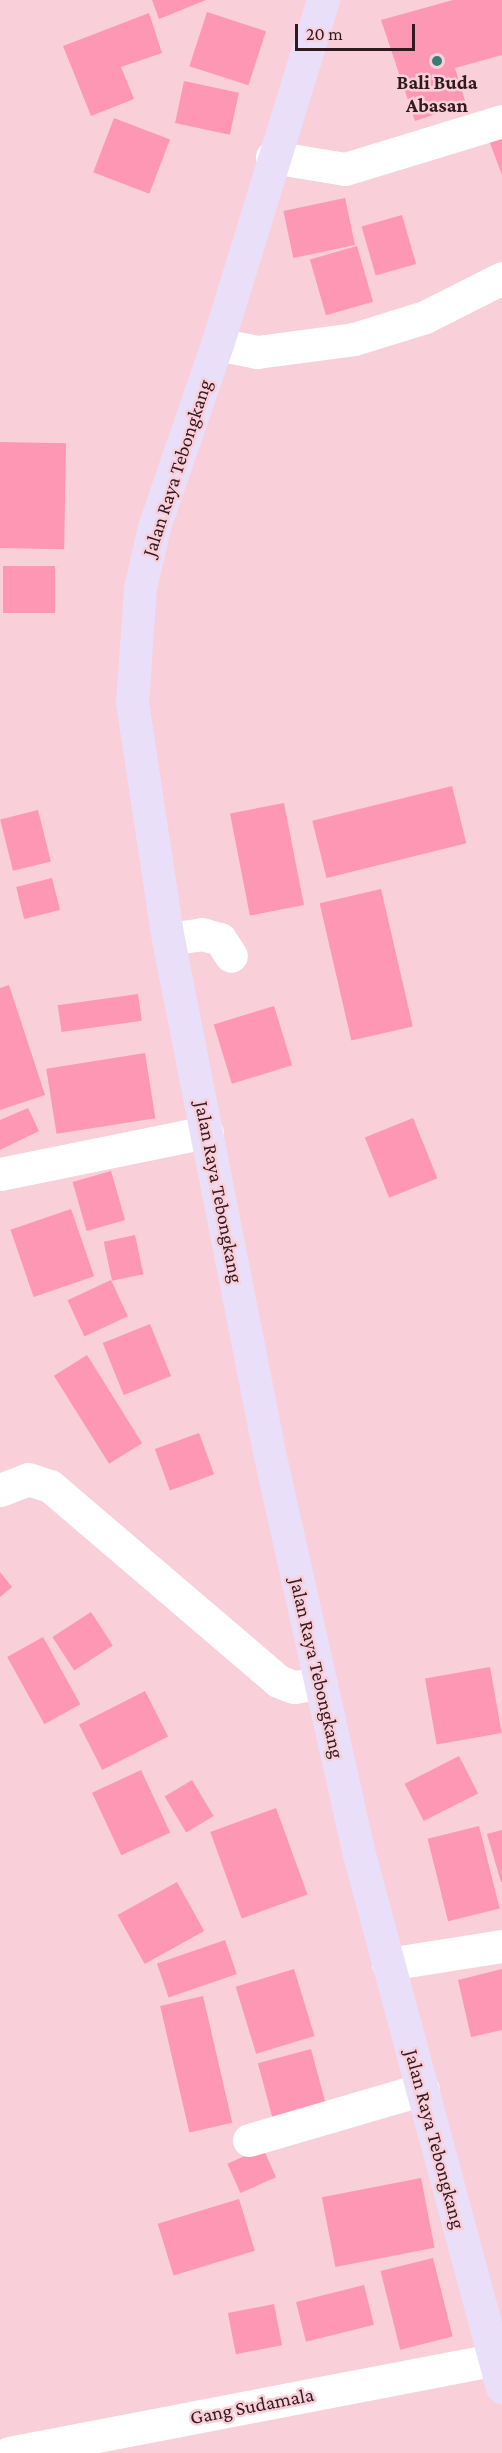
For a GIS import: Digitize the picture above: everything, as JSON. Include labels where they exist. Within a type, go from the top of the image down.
[{"type":"main road","name":"Jalan Raya Tebongkang","points":[[323,0],[272,158],[217,344],[154,527],[133,651],[132,702],[168,939],[321,1683],[388,1964],[498,2373]]},
{"type":"street","points":[[272,158],[345,169],[502,121]]},
{"type":"street","points":[[217,344],[257,352],[354,339],[425,317],[502,278]]},
{"type":"street","points":[[168,939],[211,937],[220,939],[231,956]]},
{"type":"street","points":[[0,1174],[207,1132]]},
{"type":"street","points":[[0,1490],[28,1479],[50,1486],[278,1681],[294,1688],[321,1683]]},
{"type":"street","points":[[388,1964],[502,1946]]},
{"type":"street","points":[[249,2140],[423,2089]]},
{"type":"street","name":"Gang Sudamala","points":[[9,2453],[498,2373]]},
{"type":"building","points":[[152,0],[206,0],[159,19]]},
{"type":"building","name":"Bali Buda Abasan","points":[[453,0],[502,0],[502,55],[455,68],[466,104],[415,121],[381,20]]},
{"type":"building","points":[[207,12],[266,31],[248,85],[189,66]]},
{"type":"building","points":[[149,13],[162,53],[121,67],[134,99],[91,116],[63,46]]},
{"type":"building","points":[[184,81],[239,93],[230,135],[175,123]]},
{"type":"building","points":[[114,118],[170,140],[149,194],[93,172]]},
{"type":"building","points":[[502,124],[502,175],[485,130]]},
{"type":"building","points":[[345,198],[355,245],[293,258],[283,211]]},
{"type":"building","points":[[402,215],[416,264],[376,276],[362,227]]},
{"type":"building","points":[[357,246],[373,302],[326,315],[310,260]]},
{"type":"building","points":[[0,442],[66,443],[64,549],[0,548]]},
{"type":"building","points":[[3,566],[55,566],[55,613],[3,613]]},
{"type":"building","points":[[452,786],[466,843],[327,878],[312,821]]},
{"type":"building","points":[[284,803],[304,905],[250,916],[230,813]]},
{"type":"building","points":[[38,810],[51,861],[13,871],[0,819]]},
{"type":"building","points":[[52,878],[60,910],[24,919],[16,887]]},
{"type":"building","points":[[381,889],[413,1026],[351,1041],[320,903]]},
{"type":"building","points":[[9,985],[45,1095],[0,1110],[0,988]]},
{"type":"building","points":[[138,994],[142,1021],[62,1032],[58,1005]]},
{"type":"building","points":[[274,1006],[292,1065],[232,1084],[214,1024]]},
{"type":"building","points":[[145,1053],[155,1118],[57,1134],[46,1069]]},
{"type":"building","points":[[28,1108],[39,1131],[0,1150],[0,1120]]},
{"type":"building","points":[[413,1118],[437,1178],[389,1198],[365,1137]]},
{"type":"building","points":[[111,1171],[125,1220],[87,1231],[73,1182]]},
{"type":"building","points":[[71,1209],[94,1276],[34,1297],[10,1230]]},
{"type":"building","points":[[135,1235],[143,1274],[112,1281],[104,1242]]},
{"type":"building","points":[[111,1280],[128,1316],[84,1337],[67,1300]]},
{"type":"building","points":[[150,1324],[171,1376],[124,1395],[103,1343]]},
{"type":"building","points":[[87,1355],[142,1443],[109,1464],[54,1376]]},
{"type":"building","points":[[199,1433],[214,1474],[170,1490],[155,1449]]},
{"type":"building","points":[[0,1572],[12,1587],[0,1597]]},
{"type":"building","points":[[91,1612],[113,1646],[74,1671],[52,1637]]},
{"type":"building","points":[[43,1637],[80,1704],[44,1724],[7,1657]]},
{"type":"building","points":[[490,1667],[502,1733],[437,1744],[425,1678]]},
{"type":"building","points":[[145,1691],[168,1736],[102,1770],[79,1725]]},
{"type":"building","points":[[459,1756],[478,1793],[424,1821],[405,1784]]},
{"type":"building","points":[[141,1770],[170,1833],[121,1855],[92,1793]]},
{"type":"building","points":[[192,1780],[214,1816],[186,1832],[165,1796]]},
{"type":"building","points":[[276,1808],[307,1894],[242,1918],[210,1832]]},
{"type":"building","points":[[479,1826],[500,1908],[448,1921],[428,1839]]},
{"type":"building","points":[[502,1830],[502,1882],[501,1882],[487,1834]]},
{"type":"building","points":[[177,1882],[204,1931],[145,1964],[118,1915]]},
{"type":"building","points":[[225,1940],[237,1974],[169,1997],[157,1963]]},
{"type":"building","points":[[294,1969],[314,2036],[256,2054],[236,1987]]},
{"type":"building","points":[[502,1969],[502,2030],[471,2037],[458,1980]]},
{"type":"building","points":[[203,1996],[232,2123],[189,2133],[160,2006]]},
{"type":"building","points":[[311,2049],[327,2107],[273,2121],[258,2063]]},
{"type":"building","points":[[263,2148],[276,2177],[240,2193],[227,2164]]},
{"type":"building","points":[[421,2178],[435,2248],[335,2267],[322,2197]]},
{"type":"building","points":[[239,2199],[255,2251],[174,2275],[158,2224]]},
{"type":"building","points":[[433,2258],[453,2337],[400,2350],[381,2271]]},
{"type":"building","points":[[364,2285],[374,2325],[306,2342],[296,2302]]},
{"type":"building","points":[[274,2304],[282,2345],[236,2354],[228,2313]]},
{"type":"place","name":"Bali Buda Abasan","points":[[437,61]]}]
